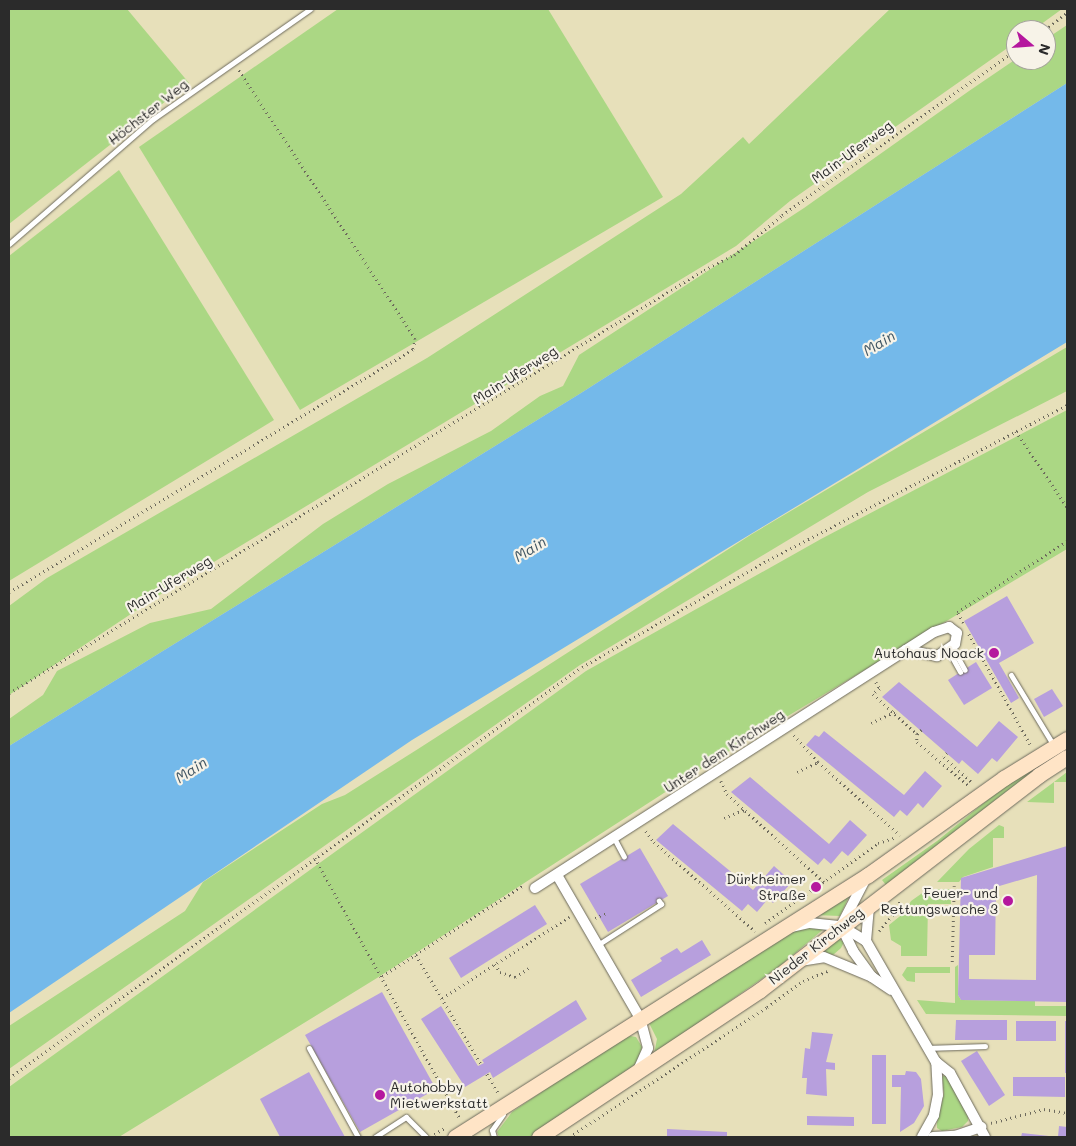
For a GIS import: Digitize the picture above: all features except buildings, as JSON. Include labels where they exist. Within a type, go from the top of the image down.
[{"type":"main road","name":"Nieder Kirchweg","points":[[539,1137],[760,990],[870,905],[1009,786],[1056,740]]},
{"type":"main road","name":"Nieder Kirchweg","points":[[455,1137],[520,1098],[640,1018],[1009,786],[1067,757]]},
{"type":"street","name":"Unter dem Kirchweg","points":[[535,888],[942,628],[949,627],[957,632],[958,638],[950,649]]},
{"type":"street","points":[[906,650],[933,656],[950,649]]},
{"type":"street","points":[[557,875],[599,944],[640,1018]]},
{"type":"street","points":[[868,875],[851,903],[841,926],[853,951],[872,977]]},
{"type":"street","points":[[866,941],[870,905]]},
{"type":"street","points":[[781,929],[810,923],[841,926],[866,941],[882,963],[891,990],[936,1062],[950,1073],[985,1137]]},
{"type":"street","points":[[796,961],[824,957],[840,962],[872,977],[891,990]]},
{"type":"street","name":"Nieder Kirchweg","points":[[633,1076],[644,1061],[647,1038],[640,1018]]},
{"type":"street","points":[[922,1137],[934,1114],[938,1096],[936,1062]]},
{"type":"street","points":[[933,1137],[955,1136],[980,1127]]},
{"type":"lane","name":"Höchster Weg","points":[[9,244],[154,119],[310,9]]},
{"type":"lane","points":[[950,649],[963,671]]},
{"type":"lane","points":[[1011,675],[1056,740]]},
{"type":"lane","points":[[613,837],[624,857]]},
{"type":"lane","points":[[599,944],[661,904],[659,901]]},
{"type":"lane","points":[[615,1035],[631,1031],[647,1038]]},
{"type":"lane","points":[[927,1048],[985,1046]]},
{"type":"lane","points":[[309,1048],[358,1137]]},
{"type":"lane","name":"Nieder Kirchweg","points":[[494,1137],[492,1130],[499,1118],[520,1098]]},
{"type":"lane","points":[[375,1137],[406,1117],[428,1137]]},
{"type":"path","points":[[1056,21],[1067,12]]},
{"type":"path","name":"Main-Uferweg","points":[[9,693],[704,270],[734,255],[790,210],[1006,57]]},
{"type":"path","points":[[9,592],[413,349],[415,339],[233,62]]},
{"type":"path","points":[[9,1078],[582,667],[768,560],[1067,405]]},
{"type":"path","points":[[1016,431],[1067,507]]},
{"type":"path","points":[[1030,744],[957,612],[1067,541]]},
{"type":"path","points":[[871,673],[880,689],[873,694],[916,734],[917,742],[969,786]]},
{"type":"path","points":[[871,723],[897,711]]},
{"type":"path","points":[[788,726],[803,748],[900,835]]},
{"type":"path","points":[[916,734],[921,730]]},
{"type":"path","points":[[1023,749],[1030,744],[1056,740]]},
{"type":"path","points":[[947,754],[944,757],[973,783]]},
{"type":"path","points":[[797,772],[818,762]]},
{"type":"path","points":[[962,792],[980,779]]},
{"type":"path","points":[[729,796],[824,882]]},
{"type":"path","points":[[724,818],[744,810]]},
{"type":"path","points":[[748,936],[878,844],[908,830]]},
{"type":"path","points":[[655,844],[755,931]]},
{"type":"path","points":[[315,858],[460,1118]]},
{"type":"path","points":[[382,976],[524,885],[535,888]]},
{"type":"path","points":[[952,962],[954,886]]},
{"type":"path","points":[[442,998],[579,911]]},
{"type":"path","points":[[866,941],[895,912]]},
{"type":"path","points":[[600,917],[606,913]]},
{"type":"path","points":[[416,955],[481,1064]]},
{"type":"path","points":[[569,1137],[767,1007],[802,981],[822,976],[840,962]]},
{"type":"path","points":[[495,964],[500,972],[515,976],[529,968]]},
{"type":"path","points":[[487,1074],[499,1094]]},
{"type":"path","points":[[491,1098],[507,1089]]},
{"type":"path","points":[[980,1127],[1044,1110],[1067,1113]]},
{"type":"path","points":[[428,1137],[468,1113]]},
{"type":"green space","points":[[9,9],[127,9],[189,83],[9,224]]},
{"type":"green space","points":[[338,9],[548,9],[663,197],[300,410],[139,147]]},
{"type":"green space","points":[[890,9],[1062,9],[1047,20],[1006,20],[1006,49],[790,201],[736,246],[161,594],[9,695],[9,606],[47,578],[427,358],[681,194],[743,137],[749,144]]},
{"type":"green space","points":[[1067,25],[1067,83],[581,393],[9,746],[9,719],[43,695],[57,671],[150,623],[211,609],[323,524],[388,484],[491,431],[540,396],[563,386],[579,355],[804,208],[1006,66],[1006,70],[1056,70],[1056,32]]},
{"type":"green space","points":[[119,170],[274,420],[9,581],[9,256]]},
{"type":"green space","points":[[1067,347],[1067,391],[868,492],[580,665],[9,1069],[9,1026],[185,911],[203,882],[322,804],[345,795],[418,749],[752,534]]},
{"type":"green space","points":[[1067,410],[1067,549],[726,753],[377,978],[119,1137],[9,1137],[9,1087],[586,671],[821,539]]},
{"type":"green space","points":[[1067,745],[1067,749],[886,885],[882,880],[937,841],[1027,768]]},
{"type":"green space","points":[[1067,772],[1067,782],[1054,782]]},
{"type":"green space","points":[[1054,782],[1054,803],[1027,802]]},
{"type":"green space","points":[[999,825],[1004,827],[1004,838],[993,838],[993,867],[963,877],[959,882],[937,882],[969,849]]},
{"type":"green space","points":[[928,889],[950,889],[951,904],[928,904],[927,956],[901,956],[901,946],[891,940],[889,925],[904,913],[911,901]]},
{"type":"green space","points":[[851,892],[840,916],[814,915]]},
{"type":"green space","points":[[809,926],[826,927],[780,966],[654,1054],[657,1039],[648,1021],[788,931]]},
{"type":"green space","points":[[837,938],[844,942],[841,948],[833,955],[821,952]]},
{"type":"green space","points":[[958,965],[958,995],[961,1000],[1035,1001],[1035,1006],[1067,1006],[1067,1016],[926,1014],[917,1000],[955,1003],[955,967]]},
{"type":"green space","points":[[907,967],[950,967],[950,973],[915,973],[915,982],[907,981],[902,975]]},
{"type":"green space","points":[[630,1036],[636,1037],[642,1047],[638,1061],[629,1070],[531,1137],[499,1137],[497,1132],[512,1112],[612,1044]]},
{"type":"green space","points":[[946,1075],[968,1113],[968,1121],[962,1127],[942,1131],[937,1128],[937,1122],[944,1093],[941,1077]]},
{"type":"water","name":"Main","points":[[1067,83],[1067,342],[412,740],[9,1013],[9,746],[581,393]]},
{"type":"place","name":"Autohaus Noack","points":[[994,653]]},
{"type":"place","name":"Dürkheimer Straße","points":[[816,887]]},
{"type":"place","name":"Feuer- und Rettungswache 3","points":[[1008,901]]},
{"type":"place","name":"Autohobby Mietwerkstatt","points":[[380,1095]]}]
